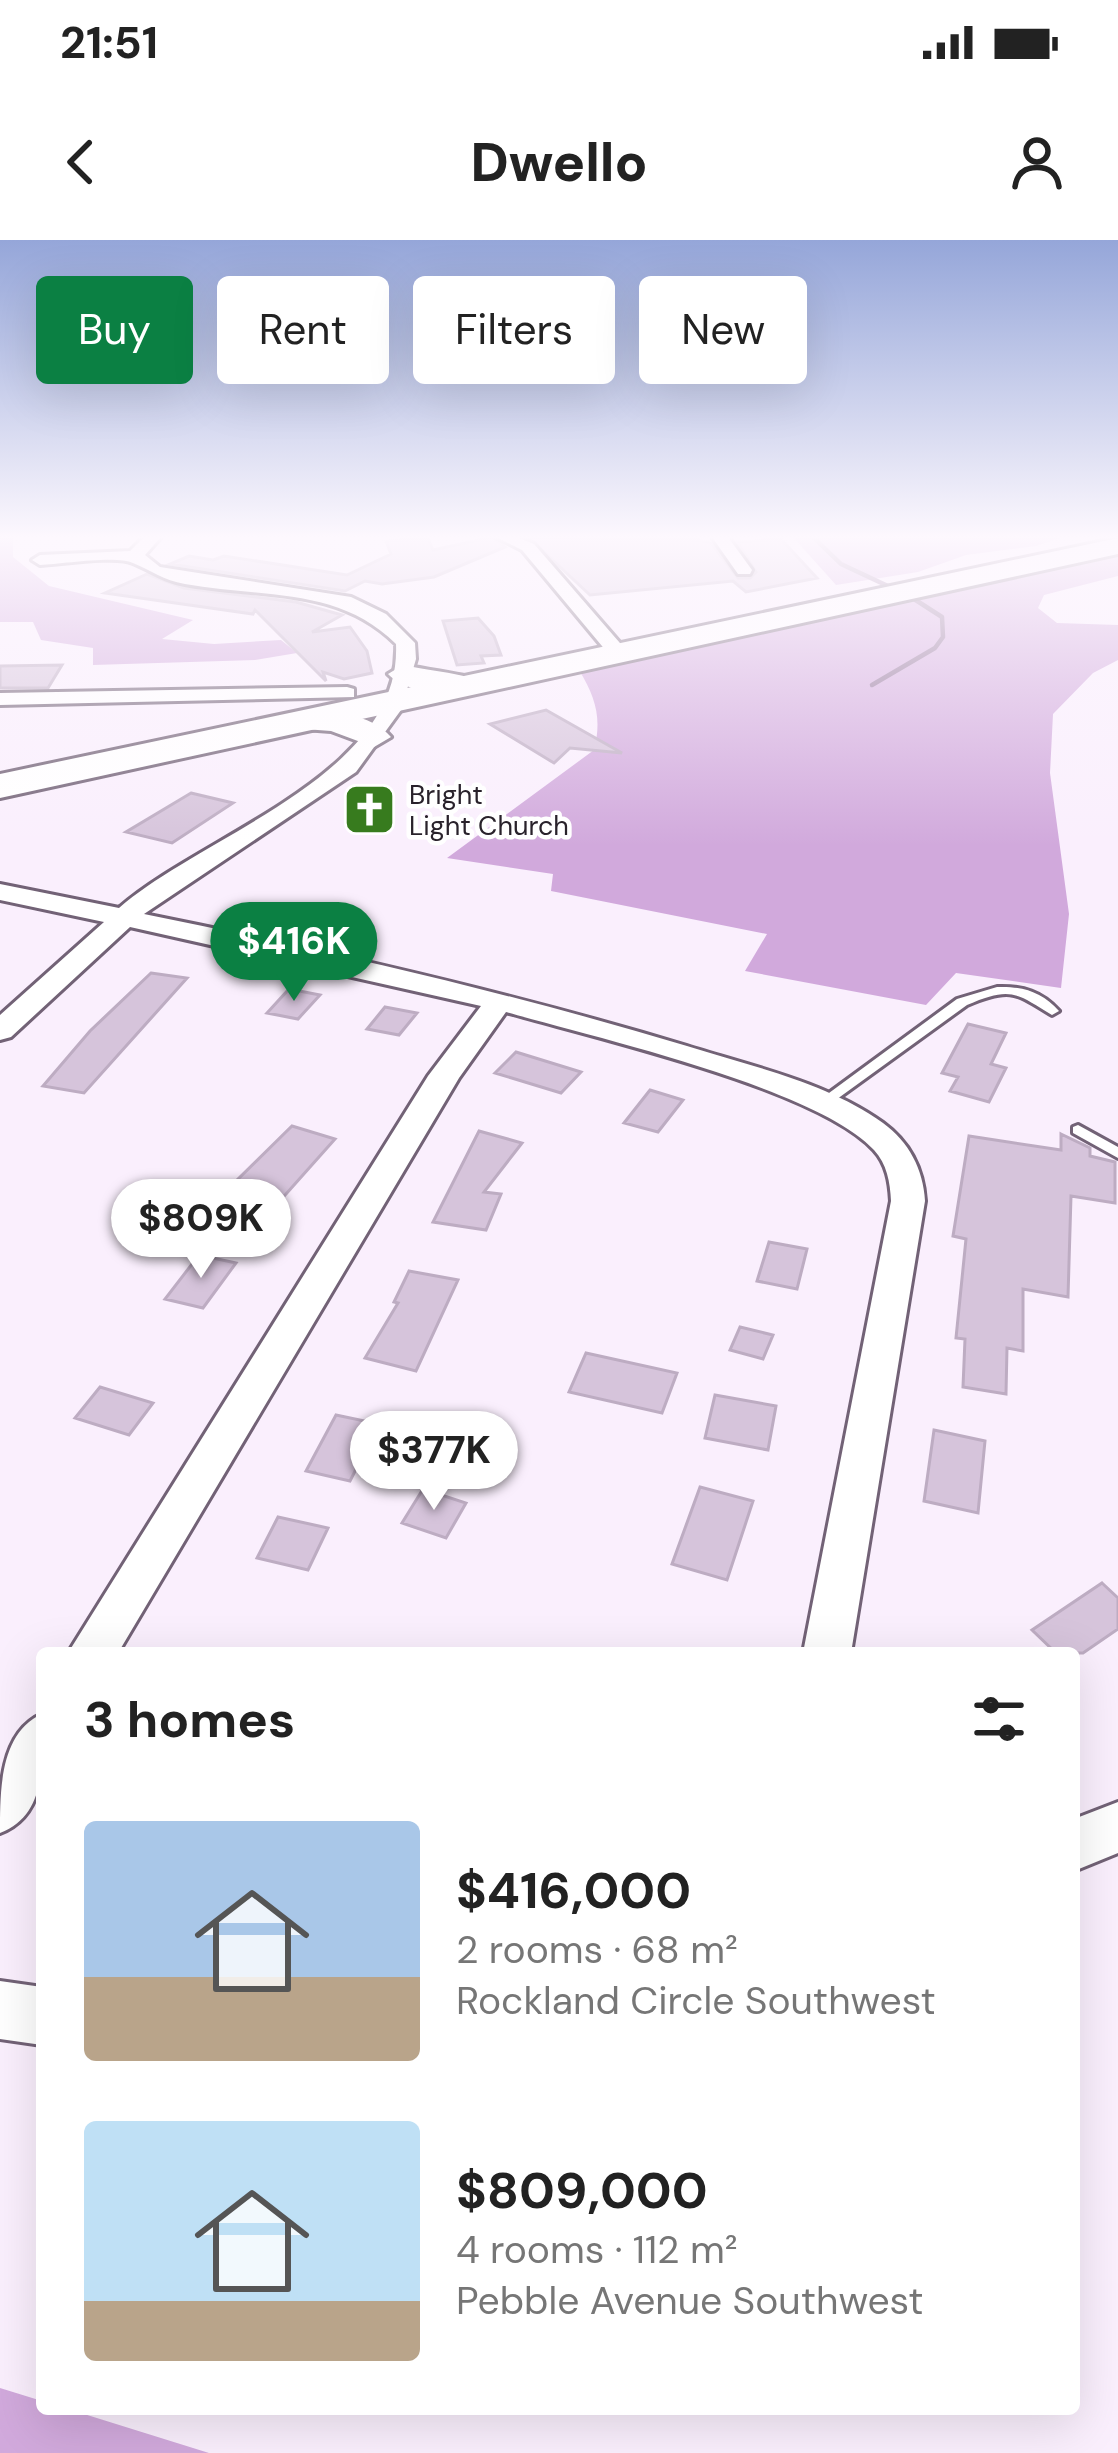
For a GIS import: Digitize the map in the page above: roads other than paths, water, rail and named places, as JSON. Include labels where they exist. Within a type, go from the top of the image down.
[{"type":"highway","points":[[0,786],[303,721],[397,688],[470,685],[682,640]]},
{"type":"main road","points":[[303,721],[336,721],[374,737]]},
{"type":"street","points":[[0,1031],[123,917],[348,767],[374,737],[397,688],[408,655],[403,640]]},
{"type":"street","points":[[607,640],[619,654]]},
{"type":"street","points":[[0,699],[346,693]]},
{"type":"street","points":[[0,892],[500,1000],[605,1029],[820,1104],[849,1116],[886,1142],[908,1180],[827,1647]]},
{"type":"street","points":[[96,1647],[444,1076],[500,1000]]},
{"type":"street","points":[[0,1808],[36,1747]]},
{"type":"street","points":[[1080,1843],[1118,1827]]},
{"type":"street","points":[[0,2010],[36,2014]]},
{"type":"lane","points":[[820,1104],[962,1001],[980,993],[1022,992],[1045,1002],[1052,1011]]},
{"type":"lane","points":[[1078,1130],[1118,1153]]},
{"type":"waterway","points":[[872,685],[941,640]]},
{"type":"place","name":"Bright Light Church","points":[[370,810]]}]
